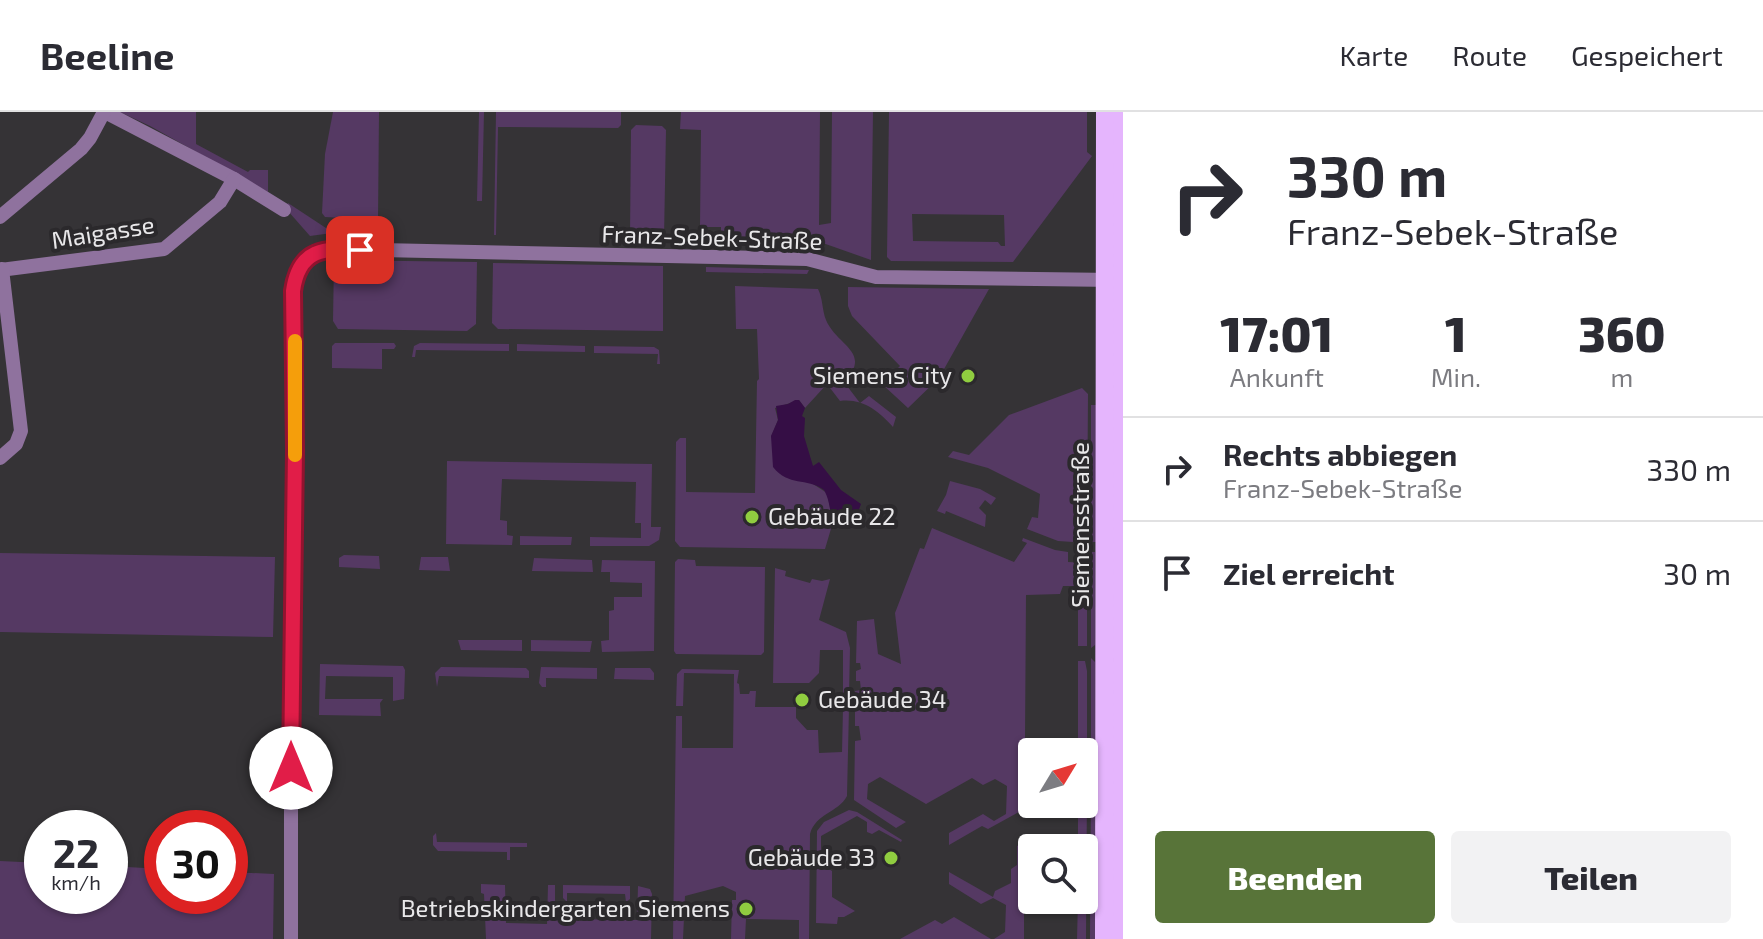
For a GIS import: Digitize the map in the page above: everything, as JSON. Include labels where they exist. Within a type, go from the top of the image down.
[{"type":"main road","name":"Siemensstraße","points":[[1105,112],[1116,280]]},
{"type":"main road","name":"Siemensstraße","points":[[1120,112],[1116,280],[1116,805],[1121,939]]},
{"type":"main road","name":"Siemensstraße","points":[[1104,939],[1116,805]]},
{"type":"street","points":[[0,217],[81,149],[104,112],[234,179],[284,210]]},
{"type":"street","name":"Maigasse","points":[[1,270],[164,249],[220,202],[234,179]]},
{"type":"street","name":"Franz-Sebek-Straße","points":[[291,939],[295,451],[293,291],[295,276],[301,265],[315,253],[333,249],[807,259],[876,277],[1116,280]]},
{"type":"street","points":[[0,458],[16,444],[21,431],[1,270]]},
{"type":"shaded area","points":[[120,112],[196,112],[196,144],[248,172],[268,170],[268,192],[150,126]]},
{"type":"shaded area","points":[[333,112],[379,112],[378,220],[325,217],[322,213],[325,154]]},
{"type":"shaded area","points":[[479,112],[484,112],[482,201],[477,201]]},
{"type":"shaded area","points":[[496,112],[621,112],[621,125],[618,128],[498,127],[494,235]]},
{"type":"shaded area","points":[[681,112],[820,112],[819,225],[831,223],[832,112],[873,112],[871,260],[820,242],[721,239],[721,227],[700,227],[701,130],[680,129]]},
{"type":"shaded area","points":[[889,112],[1087,112],[1087,152],[1092,156],[1013,262],[891,261],[887,257]],"holes":[[[912,214],[1004,215],[1005,246],[998,242],[913,241]]]},
{"type":"shaded area","points":[[636,125],[662,126],[666,130],[664,237],[630,236],[631,130]]},
{"type":"shaded area","points":[[288,203],[332,233],[310,236],[288,211]]},
{"type":"shaded area","points":[[334,260],[477,262],[476,324],[467,331],[338,329],[333,321]]},
{"type":"shaded area","points":[[493,263],[663,266],[663,331],[498,329],[492,323]]},
{"type":"shaded area","points":[[706,267],[809,270],[807,274],[706,272]]},
{"type":"shaded area","points":[[735,286],[818,289],[826,320],[854,356],[852,372],[844,382],[860,403],[840,401],[827,384],[805,408],[799,400],[775,408],[778,420],[771,437],[813,484],[827,493],[833,522],[825,549],[680,547],[675,541],[676,442],[680,438],[686,438],[686,492],[755,493],[759,379],[757,329],[736,329]]},
{"type":"shaded area","points":[[848,287],[989,289],[939,378],[908,408],[882,384],[900,366],[852,316],[848,306]]},
{"type":"shaded area","points":[[335,343],[394,343],[396,346],[394,349],[382,349],[382,369],[332,368],[332,346]]},
{"type":"shaded area","points":[[420,343],[509,344],[509,351],[416,350],[415,357],[412,357],[414,346]]},
{"type":"shaded area","points":[[517,344],[585,346],[585,352],[517,351]]},
{"type":"shaded area","points":[[594,346],[654,347],[659,350],[660,364],[657,364],[658,354],[594,353]]},
{"type":"shaded area","points":[[1082,388],[1088,394],[1087,538],[1073,538],[1073,542],[1058,541],[1027,529],[1032,517],[1038,518],[1040,494],[988,468],[948,457],[953,451],[969,455],[1009,415]]},
{"type":"shaded area","points":[[869,396],[896,417],[893,427],[876,411],[860,403]]},
{"type":"shaded area","points":[[799,400],[805,408],[802,416],[805,418],[804,436],[813,466],[819,462],[841,490],[861,504],[852,528],[833,518],[824,490],[791,480],[773,467],[771,436],[778,420],[776,406]]},
{"type":"shaded area","points":[[1091,405],[1098,405],[1096,542],[1091,542]]},
{"type":"shaded area","points":[[447,461],[652,464],[651,527],[661,527],[659,540],[649,546],[590,546],[590,537],[641,538],[641,523],[635,523],[636,482],[502,479],[500,520],[507,521],[507,535],[513,536],[512,545],[446,544]]},
{"type":"shaded area","points":[[950,481],[980,489],[996,498],[991,505],[985,500],[979,508],[986,515],[985,527],[946,511],[945,514],[937,511]]},
{"type":"shaded area","points":[[932,528],[1014,562],[1027,543],[1022,541],[1023,538],[1068,552],[1068,562],[1087,563],[1085,586],[1063,586],[1060,594],[1026,595],[1025,738],[1018,738],[1018,812],[988,829],[982,826],[949,845],[949,833],[983,814],[994,821],[1006,814],[1007,786],[995,779],[983,785],[972,778],[926,804],[880,777],[868,784],[867,799],[906,822],[896,828],[854,800],[855,741],[861,740],[859,726],[855,726],[855,708],[863,702],[855,695],[855,691],[861,690],[860,681],[856,681],[856,671],[861,669],[860,663],[856,663],[857,621],[874,619],[878,654],[901,664],[895,613],[920,548],[924,549]]},
{"type":"shaded area","points":[[520,536],[572,537],[571,545],[520,545]]},
{"type":"shaded area","points":[[1091,552],[1095,552],[1095,645],[1091,648]]},
{"type":"shaded area","points":[[0,553],[275,557],[273,637],[0,632]]},
{"type":"shaded area","points":[[344,555],[379,556],[380,569],[339,567],[339,558]]},
{"type":"shaded area","points":[[421,557],[448,557],[450,571],[419,570]]},
{"type":"shaded area","points":[[534,558],[592,560],[593,572],[532,571]]},
{"type":"shaded area","points":[[678,559],[695,560],[696,566],[765,567],[764,652],[761,655],[676,654],[675,562]]},
{"type":"shaded area","points":[[602,560],[655,561],[654,651],[602,652],[601,641],[609,640],[609,611],[614,610],[614,597],[642,597],[642,583],[610,582],[610,572],[601,572]]},
{"type":"shaded area","points":[[775,568],[786,571],[785,576],[810,583],[812,579],[830,579],[819,620],[846,632],[850,648],[849,695],[843,695],[843,650],[820,650],[819,673],[809,683],[773,683]]},
{"type":"shaded area","points":[[1078,588],[1087,591],[1087,646],[1078,646]]},
{"type":"shaded area","points":[[458,640],[522,640],[522,651],[461,650]]},
{"type":"shaded area","points":[[531,640],[592,641],[590,652],[531,651]]},
{"type":"shaded area","points":[[1091,658],[1095,662],[1095,738],[1091,738]]},
{"type":"shaded area","points":[[1078,661],[1085,661],[1087,738],[1078,738]]},
{"type":"shaded area","points":[[320,664],[403,666],[404,699],[393,701],[393,677],[326,676],[325,699],[383,699],[380,703],[381,716],[319,715]]},
{"type":"shaded area","points":[[441,667],[526,668],[529,678],[439,676],[437,687],[435,673]]},
{"type":"shaded area","points":[[541,667],[597,668],[597,679],[546,678],[546,687],[542,687],[539,683]]},
{"type":"shaded area","points":[[615,668],[650,668],[654,680],[614,679]]},
{"type":"shaded area","points":[[682,669],[739,670],[737,683],[740,694],[756,691],[755,707],[796,707],[796,718],[807,730],[818,730],[819,753],[842,752],[843,708],[849,708],[847,796],[817,822],[810,834],[809,939],[799,939],[799,920],[746,919],[745,939],[731,939],[732,900],[736,900],[736,892],[723,886],[685,896],[683,939],[673,939],[676,716],[682,716],[682,748],[733,748],[734,674],[684,673],[683,706],[676,706],[677,674]]},
{"type":"shaded area","points":[[849,810],[902,840],[879,830],[872,834],[867,832],[867,822],[857,816],[821,836],[821,864],[832,871],[832,897],[855,911],[838,917],[837,924],[816,923],[817,831],[824,822]]},
{"type":"shaded area","points":[[1078,818],[1087,818],[1087,834],[1078,834]]},
{"type":"shaded area","points":[[1091,818],[1095,818],[1095,834],[1091,834]]},
{"type":"shaded area","points":[[436,833],[437,842],[527,843],[527,847],[510,847],[510,860],[507,860],[507,852],[438,851],[433,845]]},
{"type":"shaded area","points":[[1017,846],[1018,914],[1024,914],[1024,939],[994,939],[1005,932],[1006,905],[993,898],[981,904],[949,884],[949,872],[993,897],[995,891],[1011,883],[1011,869],[1017,865]]},
{"type":"shaded area","points":[[0,861],[24,862],[24,914],[128,914],[128,867],[144,868],[144,914],[248,914],[248,873],[274,874],[273,939],[0,939]]},
{"type":"shaded area","points":[[481,884],[505,885],[506,923],[547,924],[548,885],[555,885],[555,919],[637,920],[638,886],[650,889],[651,939],[486,939]]},
{"type":"shaded area","points":[[563,885],[630,886],[630,899],[626,902],[625,894],[567,893],[567,902],[563,898]]},
{"type":"shaded area","points":[[1078,914],[1086,914],[1086,939],[1077,939]]},
{"type":"shaded area","points":[[1090,914],[1095,914],[1095,939],[1090,939]]},
{"type":"shaded area","points":[[954,917],[991,939],[900,939],[935,920],[942,924]]},
{"type":"slow traffic","points":[[295,341],[295,455]]},
{"type":"place","name":"Siemens City","points":[[968,376]]},
{"type":"place","name":"Gebäude 22","points":[[752,517]]},
{"type":"place","name":"Gebäude 34","points":[[802,700]]},
{"type":"place","name":"Gebäude 33","points":[[891,858]]},
{"type":"place","name":"Betriebskindergarten Siemens","points":[[746,909]]},
{"type":"route","points":[[291,768],[295,451],[293,291],[295,276],[301,265],[315,253],[333,249],[360,250]]}]
